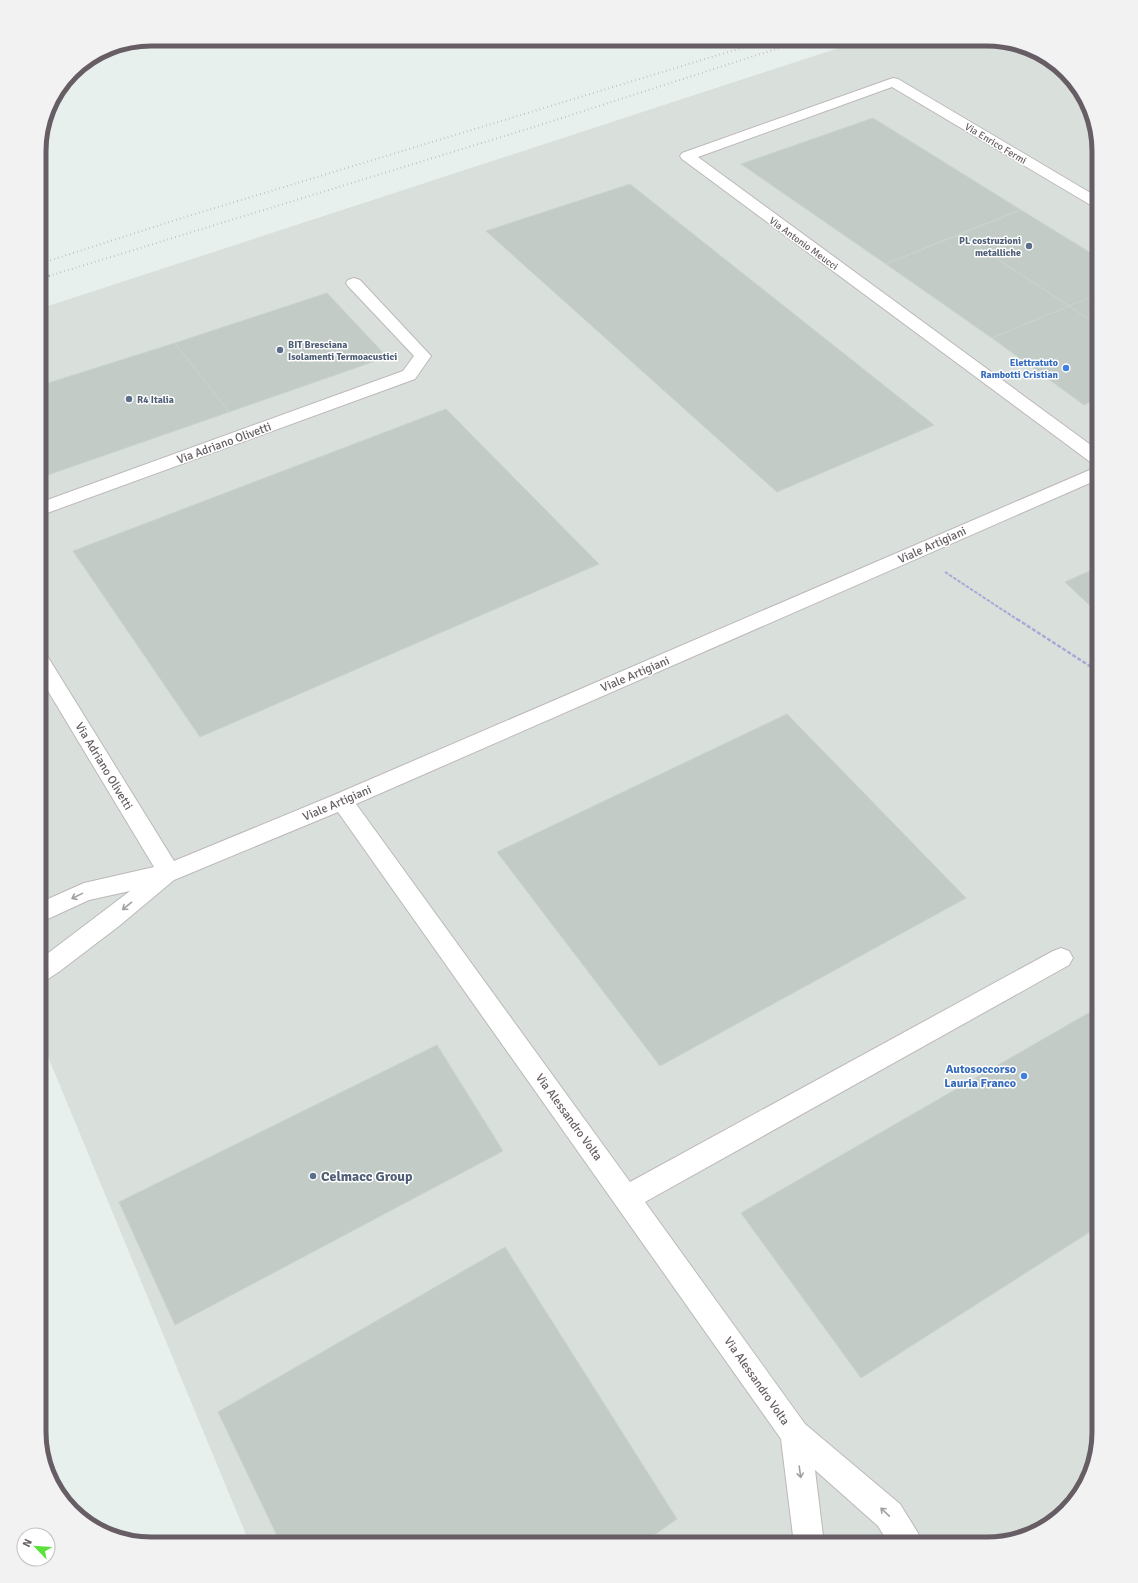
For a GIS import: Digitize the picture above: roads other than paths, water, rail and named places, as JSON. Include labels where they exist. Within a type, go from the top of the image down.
[{"type":"street","name":"Via Enrico Fermi","points":[[893,82],[1092,200]]},
{"type":"street","name":"Via Antonio Meucci","points":[[893,82],[686,156],[1092,455]]},
{"type":"street","name":"Via Adriano Olivetti","points":[[46,507],[408,375],[423,356],[354,282]]},
{"type":"street","name":"Viale Artigiani","points":[[169,873],[342,801],[1092,475]]},
{"type":"street","name":"Via Adriano Olivetti","points":[[46,671],[169,873]]},
{"type":"street","name":"Via Alessandro Volta","points":[[342,801],[795,1434]]},
{"type":"street","points":[[46,911],[84,892],[169,873]]},
{"type":"street","points":[[46,968],[105,924],[169,873]]},
{"type":"street","points":[[626,1198],[1061,958]]},
{"type":"street","points":[[795,1434],[808,1537]]},
{"type":"street","points":[[795,1434],[889,1515],[903,1537]]},
{"type":"railway","points":[[46,262],[182,218],[748,46]]},
{"type":"railway","points":[[49,276],[537,126],[785,46]]},
{"type":"railway","points":[[46,277],[52,275]]},
{"type":"place","name":"PL costruzioni metalliche","points":[[1029,246]]},
{"type":"place","name":"BIT Bresciana Isolamenti Termoacustici","points":[[280,350]]},
{"type":"place","name":"Elettratuto Rambotti Cristian","points":[[1066,368]]},
{"type":"place","name":"R4 Italia","points":[[129,399]]},
{"type":"place","name":"Autosoccorso Lauria Franco","points":[[1024,1076]]},
{"type":"place","name":"Celmacc Group","points":[[313,1176]]}]
